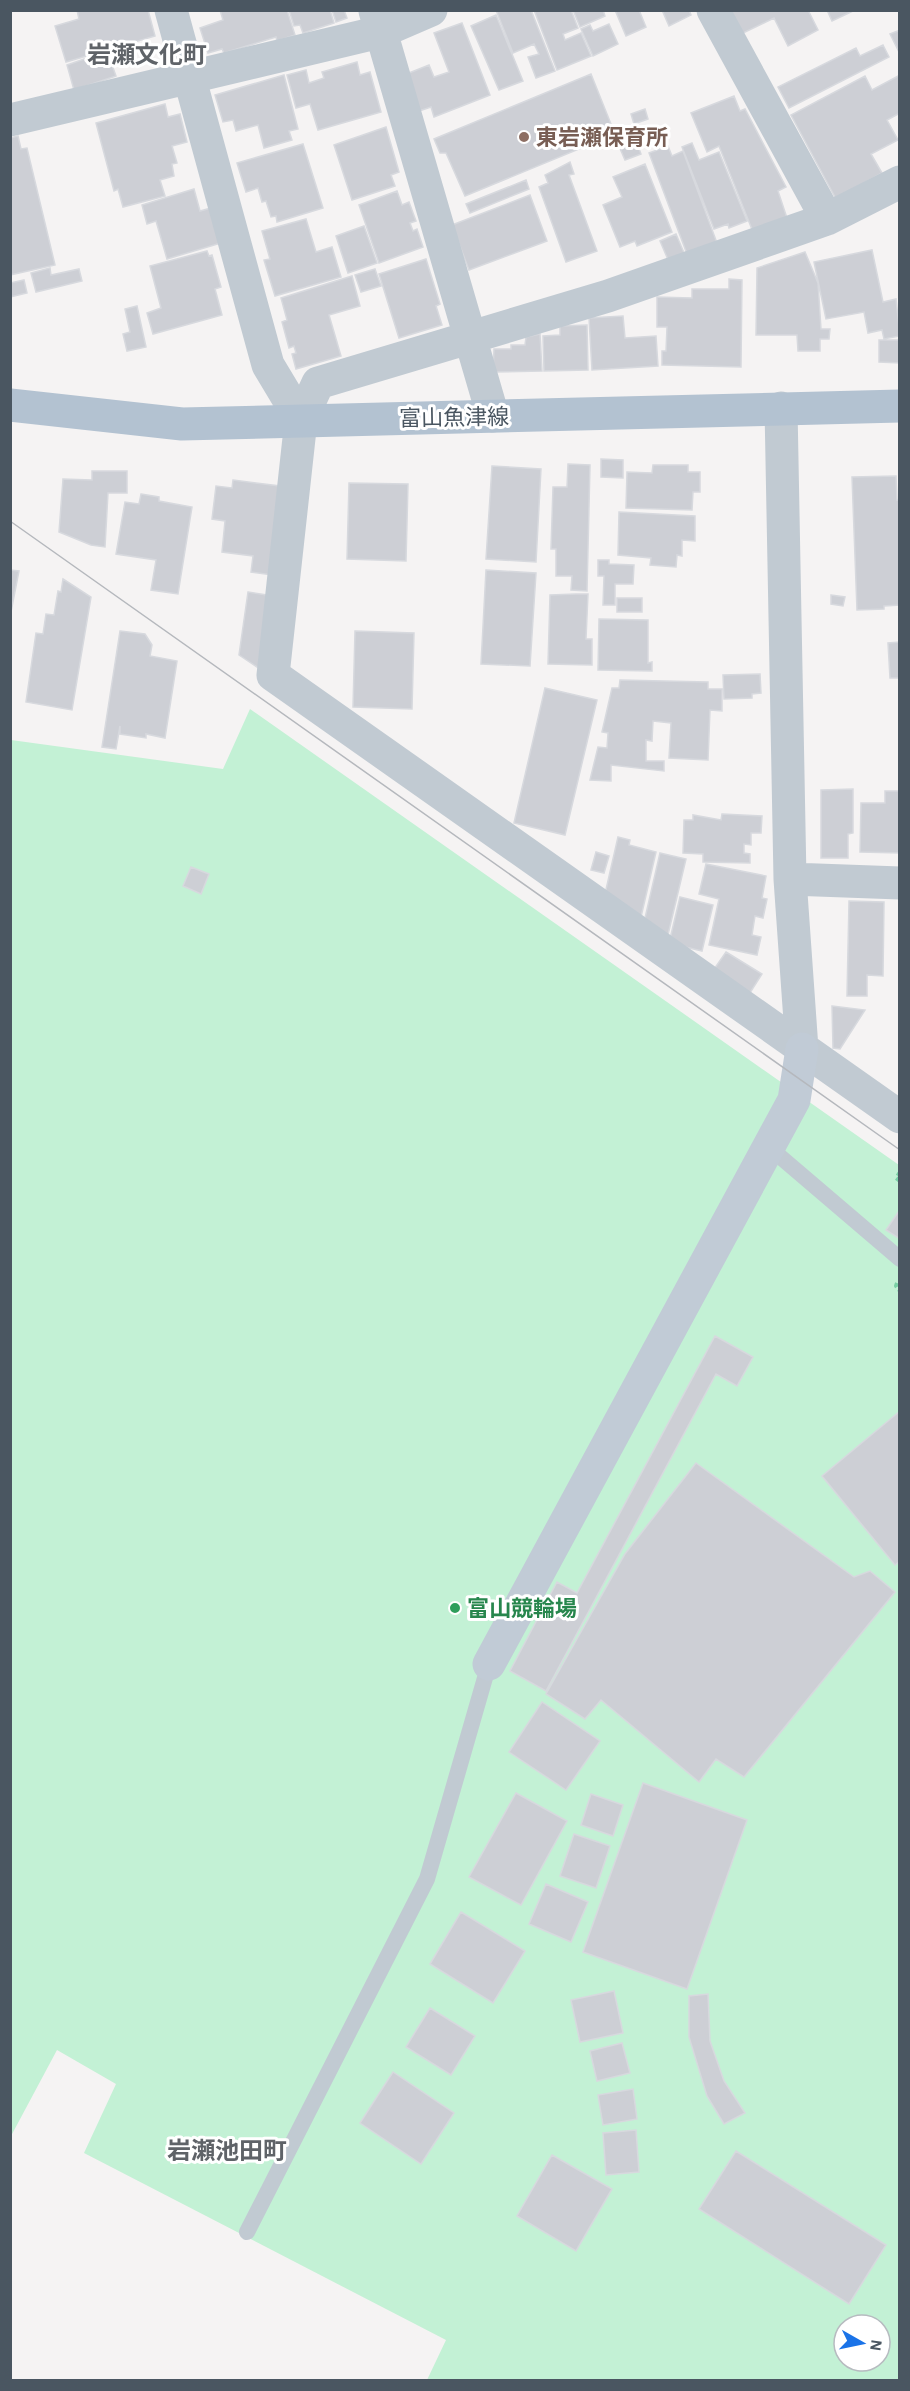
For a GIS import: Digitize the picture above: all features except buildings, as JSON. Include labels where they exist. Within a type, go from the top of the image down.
[{"type":"main road","name":"富山魚津線","points":[[13,409],[182,423],[900,406]]},
{"type":"street","points":[[171,10],[268,366],[301,420]]},
{"type":"street","points":[[10,120],[191,78],[377,21],[431,10]]},
{"type":"street","points":[[713,10],[827,219]]},
{"type":"street","points":[[377,21],[493,416]]},
{"type":"street","points":[[900,182],[827,219],[608,296],[318,383],[301,420],[273,675],[900,1117]]},
{"type":"street","points":[[489,1664],[794,1100],[802,1049],[790,879],[781,408]]},
{"type":"street","points":[[790,879],[900,883]]},
{"type":"lane","points":[[770,1148],[900,1259]]},
{"type":"lane","points":[[247,2232],[427,1879],[489,1664]]},
{"type":"path","points":[[900,1172],[896,1178],[900,1181]]},
{"type":"green space","name":"富山競輪場","points":[[250,709],[899,1165],[899,2380],[427,2380],[446,2340],[84,2153],[116,2084],[57,2050],[11,2136],[11,740],[223,769]]},
{"type":"tram line","points":[[10,521],[900,1150]]},
{"type":"place","name":"東岩瀬保育所","points":[[524,137]]},
{"type":"place","name":"富山競輪場","points":[[455,1608]]},
{"type":"district","name":"岩瀬文化町","points":[[147,55]]},
{"type":"district","name":"岩瀬池田町","points":[[227,2151]]}]
